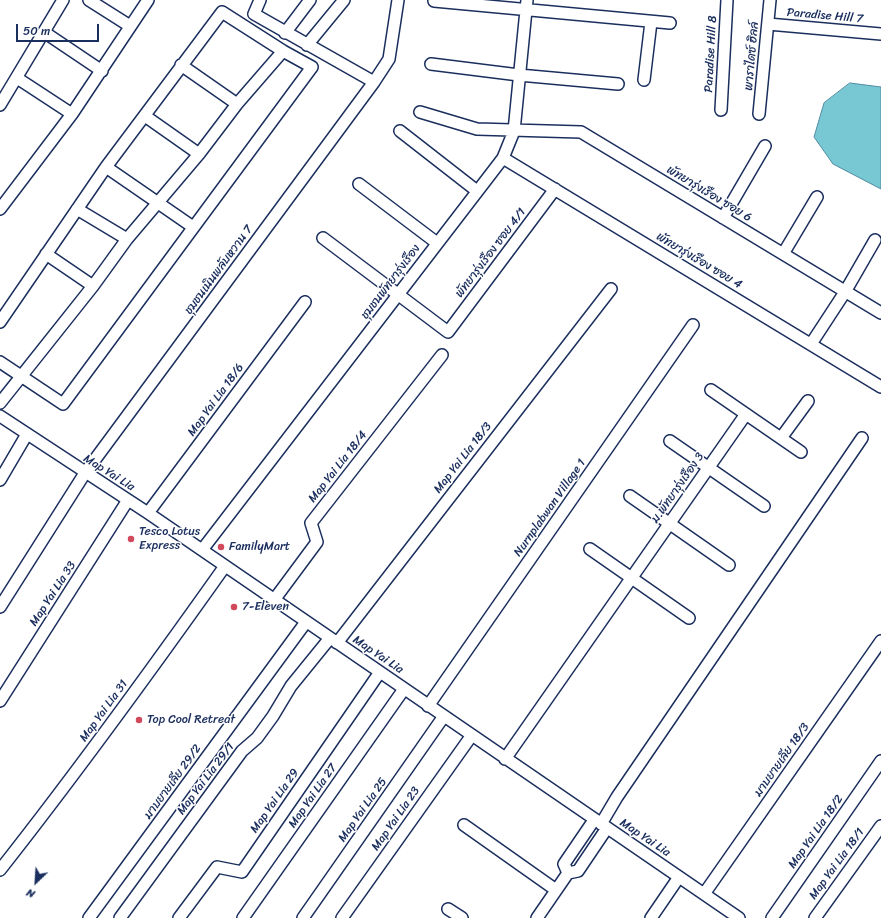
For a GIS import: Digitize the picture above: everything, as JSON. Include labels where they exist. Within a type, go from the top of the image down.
[{"type":"street","points":[[0,105],[64,0]]},
{"type":"street","points":[[89,0],[130,26]]},
{"type":"street","points":[[0,209],[72,114],[148,0]]},
{"type":"street","points":[[260,0],[254,14],[285,33],[374,82]]},
{"type":"street","points":[[285,33],[310,0]]},
{"type":"street","points":[[307,45],[344,0]]},
{"type":"street","name":"ชุมชนเนินพลับหวาน 7","points":[[0,607],[85,473],[374,82],[389,59],[398,0]]},
{"type":"street","name":"Paradise Hill 8","points":[[721,110],[728,0]]},
{"type":"street","name":"พาราไดซ์ ฮิลล์","points":[[759,114],[770,0]]},
{"type":"street","points":[[434,1],[527,5],[651,22],[670,23]]},
{"type":"street","name":"ชุมชนพัทยารุ่งเรือง","points":[[202,550],[503,158],[514,131],[527,5]]},
{"type":"street","points":[[0,322],[106,167],[222,12],[283,51],[312,67],[63,404],[0,362]]},
{"type":"street","points":[[644,80],[651,22]]},
{"type":"street","name":"Paradise Hill 7","points":[[768,24],[881,34]]},
{"type":"street","points":[[44,32],[102,71]]},
{"type":"street","points":[[0,402],[94,286],[128,239],[199,154],[237,104],[283,51]]},
{"type":"street","points":[[431,64],[520,75],[618,84]]},
{"type":"street","points":[[181,65],[237,104]]},
{"type":"street","points":[[17,78],[72,114]]},
{"type":"street","name":"พัทยารุ่งเรือง ซอย 6","points":[[420,112],[477,129],[581,132],[881,313]]},
{"type":"street","points":[[145,116],[199,154]]},
{"type":"street","points":[[400,131],[477,191]]},
{"type":"street","points":[[723,218],[765,146]]},
{"type":"street","name":"พัทยารุ่งเรือง ซอย 4","points":[[503,158],[881,387]]},
{"type":"street","points":[[106,167],[193,227]]},
{"type":"street","points":[[359,184],[437,243]]},
{"type":"street","name":"พัทยารุ่งเรือง ซอย 4/1","points":[[398,294],[448,332],[555,189]]},
{"type":"street","points":[[783,254],[817,197]]},
{"type":"street","points":[[77,209],[128,239]]},
{"type":"street","points":[[323,238],[398,294]]},
{"type":"street","points":[[812,344],[845,292],[875,240]]},
{"type":"street","points":[[46,254],[94,286]]},
{"type":"street","name":"Map Yai Lia 18/3","points":[[333,640],[611,289]]},
{"type":"street","name":"Map Yai Lia 18/6","points":[[148,513],[305,302]]},
{"type":"street","name":"Nurnplabwan Village 1","points":[[428,706],[693,325]]},
{"type":"street","name":"Map Yai Lia 18/4","points":[[274,600],[317,542],[311,523],[442,355]]},
{"type":"street","points":[[711,390],[801,452]]},
{"type":"street","points":[[781,438],[808,401]]},
{"type":"street","name":"ม.พัทยารุ่งเรือง 3","points":[[505,759],[746,414]]},
{"type":"street","name":"Map Yai Lia","points":[[0,416],[148,513],[739,918]]},
{"type":"street","points":[[0,480],[27,434]]},
{"type":"street","points":[[537,918],[568,873],[578,871],[616,797],[862,438]]},
{"type":"street","points":[[670,441],[764,506]]},
{"type":"street","points":[[630,496],[729,565]]},
{"type":"street","name":"Map Yai Lia 33","points":[[0,701],[128,500]]},
{"type":"street","points":[[590,549],[689,618]]},
{"type":"street","name":"Map Yai Lia 31","points":[[0,870],[52,803],[175,636],[224,566]]},
{"type":"street","name":"มาบยายเลีย 29/2","points":[[88,918],[306,622]]},
{"type":"street","name":"Map Yai Lia 29/1","points":[[120,918],[242,751],[257,738],[291,686],[333,640]]},
{"type":"street","name":"มาบยายเลีย 18/3","points":[[704,894],[881,641]]},
{"type":"street","name":"Map Yai Lia 29","points":[[179,918],[217,867],[242,872],[380,672]]},
{"type":"street","name":"Map Yai Lia 27","points":[[243,918],[404,689]]},
{"type":"street","name":"Map Yai Lia 25","points":[[303,918],[444,716]]},
{"type":"street","name":"Map Yai Lia 23","points":[[342,918],[472,735]]},
{"type":"street","name":"Map Yai Lia 18/2","points":[[772,918],[881,761]]},
{"type":"street","points":[[568,873],[564,864],[601,824]]},
{"type":"street","points":[[464,825],[556,890]]},
{"type":"street","name":"Map Yai Lia 18/1","points":[[815,918],[881,826]]},
{"type":"street","points":[[651,918],[679,877]]},
{"type":"street","points":[[448,909],[462,918]]},
{"type":"water","points":[[850,83],[881,87],[881,189],[833,164],[814,137],[824,103]]},
{"type":"place","name":"Tesco Lotus Express","points":[[131,539]]},
{"type":"place","name":"FamilyMart","points":[[221,547]]},
{"type":"place","name":"7-Eleven","points":[[234,607]]},
{"type":"place","name":"Top Cool Retreat","points":[[139,720]]}]
